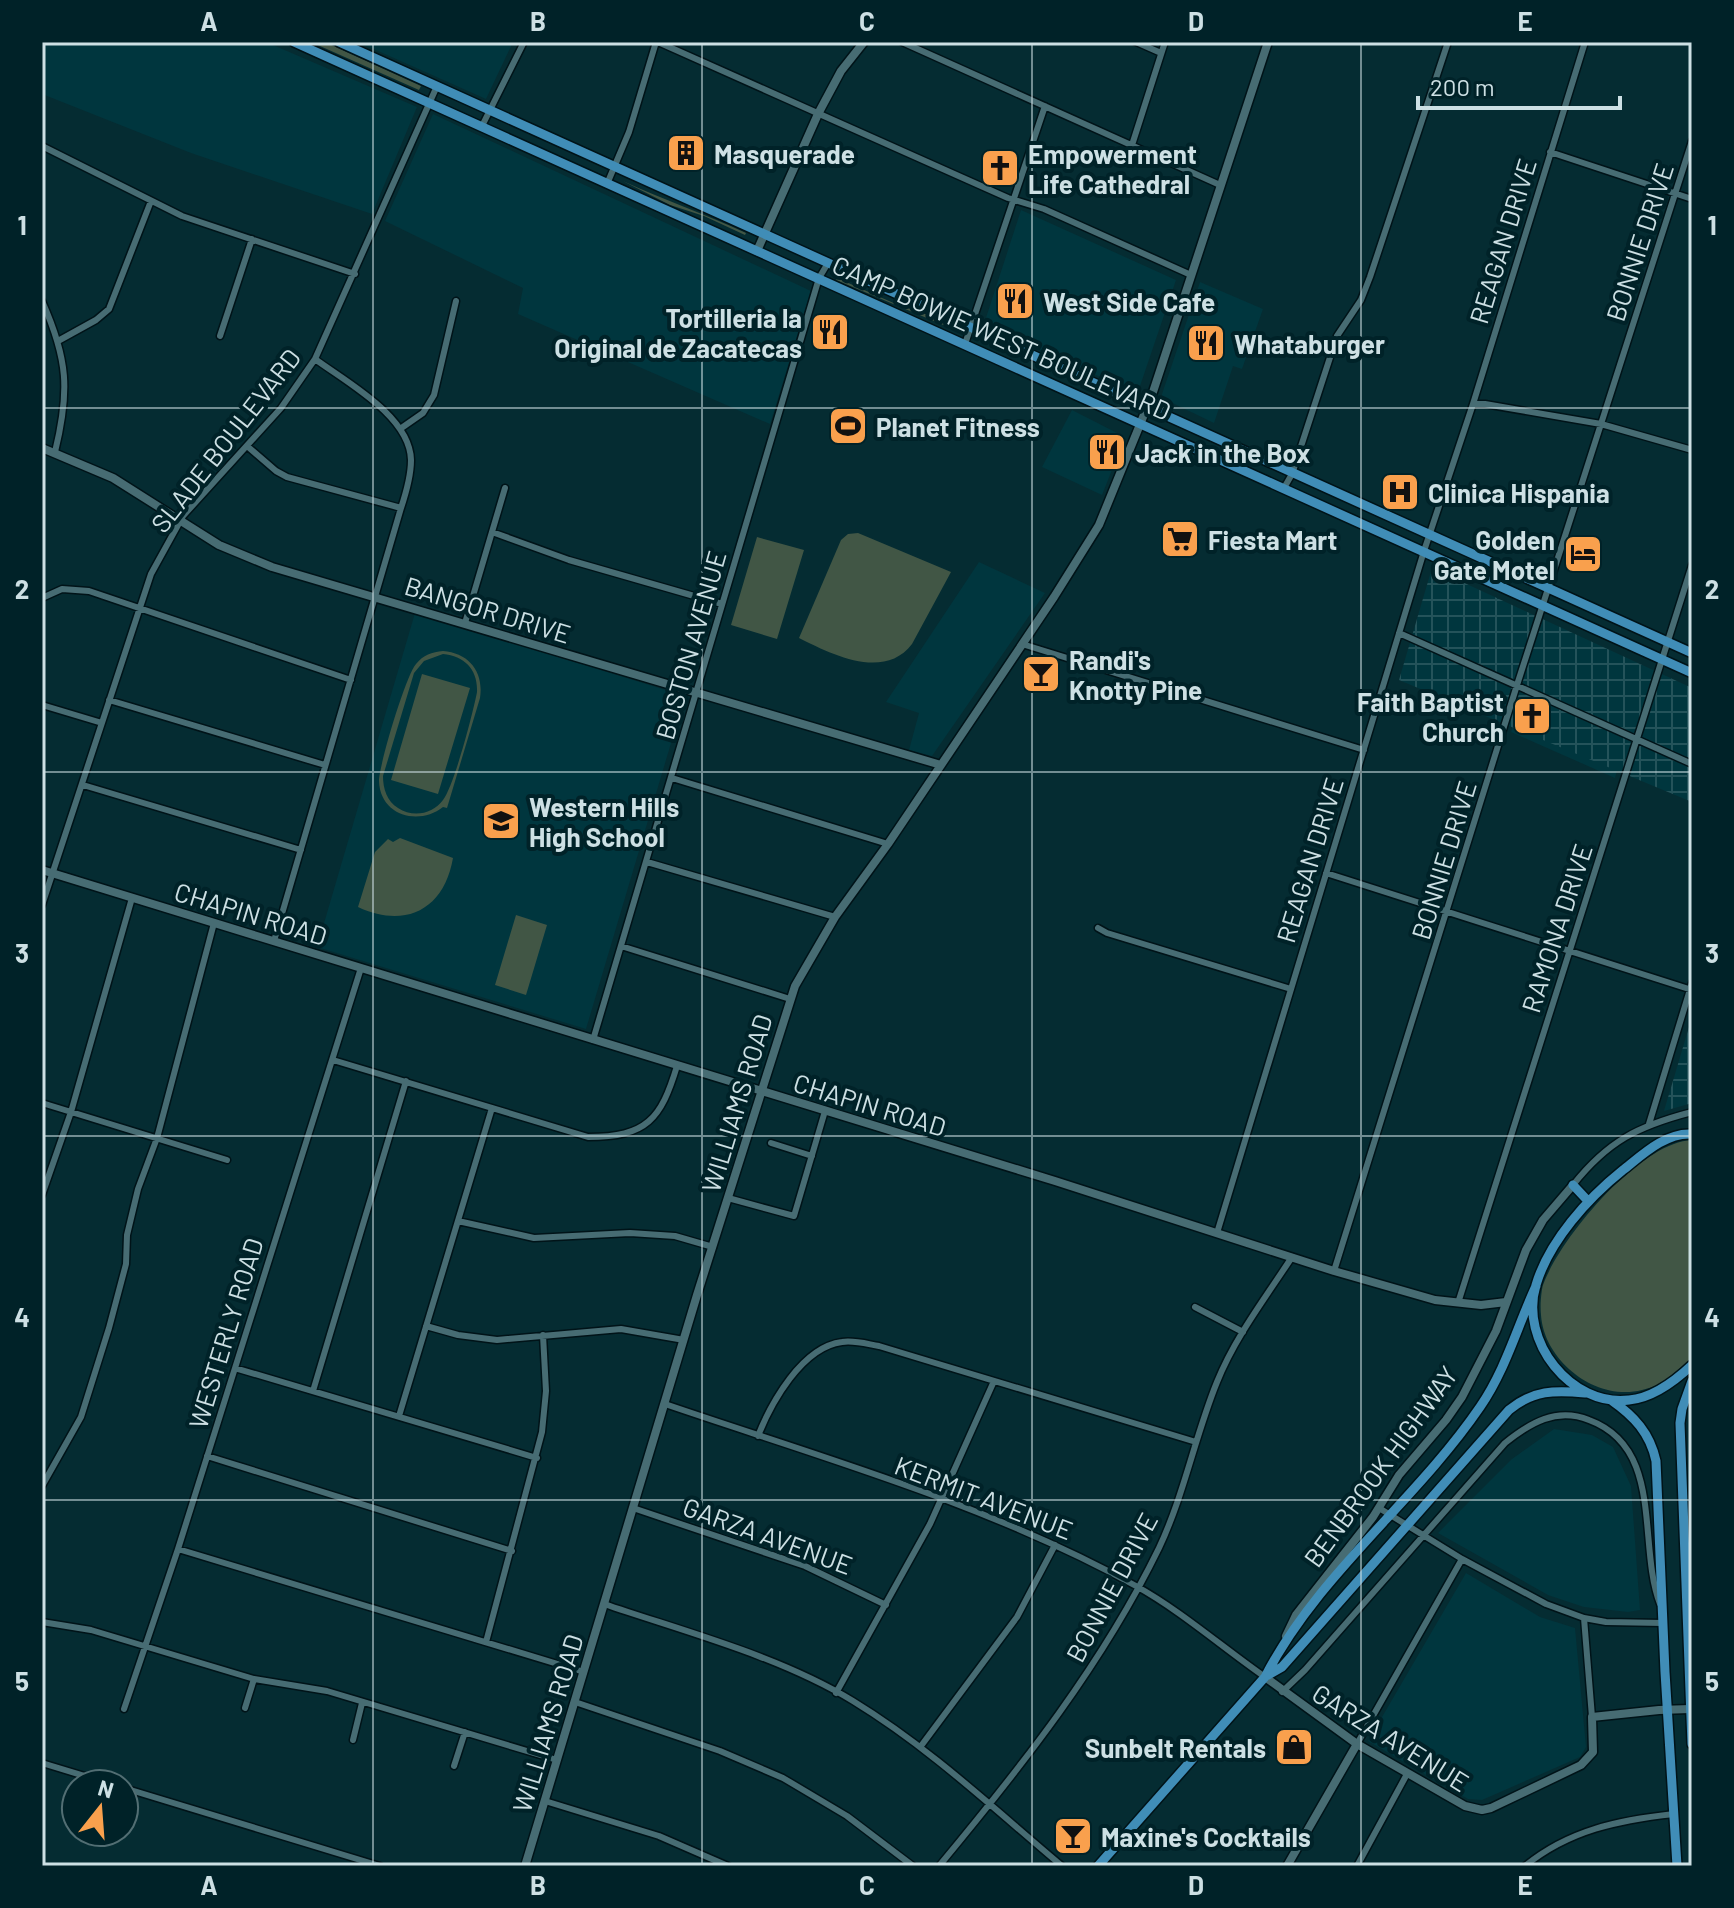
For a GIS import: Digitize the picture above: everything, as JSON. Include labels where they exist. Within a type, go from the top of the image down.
[{"type":"main road","name":"CAMP BOWIE WEST BOULEVARD","points":[[294,42],[1692,673]]},
{"type":"main road","name":"CAMP BOWIE WEST BOULEVARD","points":[[339,42],[1429,537],[1692,653]]},
{"type":"main road","name":"BENBROOK HIGHWAY","points":[[1098,1866],[1265,1677],[1282,1644],[1334,1578],[1425,1476],[1490,1392],[1512,1350],[1551,1253],[1573,1218],[1638,1158],[1663,1142],[1690,1133]]},
{"type":"main road","points":[[1573,1185],[1588,1201]]},
{"type":"main road","points":[[1536,1286],[1535,1331],[1541,1346],[1560,1372],[1591,1393],[1611,1400],[1627,1401],[1650,1394],[1692,1365]]},
{"type":"main road","points":[[1692,1381],[1680,1423],[1692,1744]]},
{"type":"main road","name":"BENBROOK HIGHWAY","points":[[1265,1677],[1282,1667],[1518,1402],[1544,1391],[1591,1393]]},
{"type":"main road","points":[[1611,1400],[1642,1428],[1653,1448],[1658,1482],[1677,1866]]},
{"type":"street","points":[[482,126],[524,42]]},
{"type":"street","points":[[607,184],[629,132],[657,42],[1191,275]]},
{"type":"street","points":[[757,251],[818,114],[841,71],[864,42]]},
{"type":"street","points":[[902,42],[1220,185]]},
{"type":"street","points":[[1136,42],[1161,53]]},
{"type":"street","points":[[1132,145],[1165,42]]},
{"type":"street","name":"WILLIAMS ROAD","points":[[525,1866],[790,999],[835,917],[888,844],[1099,525],[1147,408],[1268,42]]},
{"type":"street","points":[[1284,488],[1292,474],[1337,336],[1361,300],[1375,264],[1448,42]]},
{"type":"street","name":"REAGAN DRIVE","points":[[1217,1233],[1424,551],[1585,42]]},
{"type":"street","name":"SLADE BOULEVARD","points":[[42,905],[151,574],[180,521],[281,408],[315,359],[437,86]]},
{"type":"street","points":[[965,344],[1045,106]]},
{"type":"street","name":"BONNIE DRIVE","points":[[1334,1271],[1542,606],[1692,141]]},
{"type":"street","points":[[42,146],[206,225],[355,274]]},
{"type":"street","points":[[1550,152],[1692,199]]},
{"type":"street","points":[[58,341],[96,320],[109,309],[151,201]]},
{"type":"street","points":[[220,336],[252,239]]},
{"type":"street","name":"BOSTON AVENUE","points":[[593,1040],[819,278],[828,263]]},
{"type":"street","points":[[42,301],[64,365],[66,391],[63,421],[55,452]]},
{"type":"street","points":[[400,429],[423,413],[434,395],[456,301]]},
{"type":"street","points":[[274,941],[401,508],[411,462],[408,445],[400,429],[378,405],[315,359]]},
{"type":"street","points":[[1473,404],[1601,424],[1692,450]]},
{"type":"street","points":[[247,446],[287,477],[401,508]]},
{"type":"street","name":"BANGOR DRIVE","points":[[42,448],[113,478],[180,521],[243,556],[941,765]]},
{"type":"street","points":[[465,623],[505,488]]},
{"type":"street","points":[[492,532],[569,560],[722,604]]},
{"type":"street","name":"RAMONA DRIVE","points":[[1458,1303],[1692,565]]},
{"type":"street","points":[[42,598],[62,589],[80,589],[351,680]]},
{"type":"street","points":[[1399,633],[1692,764]]},
{"type":"street","points":[[1022,644],[1364,750]]},
{"type":"street","points":[[109,700],[325,765]]},
{"type":"street","points":[[42,705],[102,723]]},
{"type":"street","points":[[672,778],[888,844]]},
{"type":"street","points":[[83,785],[301,850]]},
{"type":"street","points":[[647,862],[835,917]]},
{"type":"street","name":"CHAPIN ROAD","points":[[42,870],[1334,1271],[1435,1300],[1486,1305],[1506,1302]]},
{"type":"street","points":[[1326,873],[1691,988],[1649,1124]]},
{"type":"street","points":[[42,1195],[71,1112],[132,898]]},
{"type":"street","points":[[42,1486],[81,1417],[109,1328],[126,1264],[127,1235],[138,1189],[157,1138],[214,923]]},
{"type":"street","points":[[1098,928],[1291,989]]},
{"type":"street","points":[[621,946],[790,999]]},
{"type":"street","name":"WESTERLY ROAD","points":[[124,1709],[147,1646],[361,968]]},
{"type":"street","points":[[333,1060],[588,1137],[627,1133],[657,1114],[668,1095],[677,1066]]},
{"type":"street","points":[[313,1391],[406,1081]]},
{"type":"street","points":[[42,1103],[227,1160]]},
{"type":"street","points":[[399,1416],[492,1108]]},
{"type":"street","points":[[728,1198],[794,1216],[825,1111]]},
{"type":"street","name":"BENBROOK HIGHWAY","points":[[1282,1644],[1296,1615],[1379,1508],[1399,1475],[1462,1397],[1483,1360],[1520,1262],[1543,1220],[1591,1163],[1613,1144],[1649,1124],[1692,1112]]},
{"type":"street","points":[[771,1143],[812,1156]]},
{"type":"street","points":[[458,1221],[534,1238],[630,1233],[675,1236],[713,1247]]},
{"type":"street","name":"BONNIE DRIVE","points":[[939,1866],[1068,1703],[1139,1587],[1169,1525],[1219,1377],[1243,1332],[1292,1257]]},
{"type":"street","points":[[1195,1307],[1243,1332]]},
{"type":"street","points":[[426,1326],[458,1335],[497,1340],[621,1329],[684,1340]]},
{"type":"street","points":[[486,1642],[537,1458],[546,1391],[543,1335]]},
{"type":"street","points":[[758,1436],[774,1400],[807,1361],[819,1351],[843,1342],[879,1346],[1196,1442]]},
{"type":"street","points":[[235,1368],[537,1458]]},
{"type":"street","points":[[836,1693],[942,1499],[994,1381]]},
{"type":"street","name":"KERMIT AVENUE","points":[[665,1404],[942,1499],[1055,1545],[1139,1587],[1265,1677]]},
{"type":"street","points":[[1282,1692],[1305,1670],[1424,1536],[1505,1443],[1528,1424],[1554,1416],[1585,1418],[1603,1425],[1620,1438],[1634,1459],[1640,1475],[1653,1587],[1663,1618],[1606,1622],[1584,1618],[1546,1604],[1462,1559],[1424,1536],[1379,1508]]},
{"type":"street","points":[[207,1456],[512,1551]]},
{"type":"street","name":"GARZA AVENUE","points":[[633,1508],[805,1566],[886,1605]]},
{"type":"street","points":[[921,1746],[1017,1617],[1055,1545]]},
{"type":"street","points":[[178,1549],[584,1672]]},
{"type":"street","points":[[1287,1866],[1462,1559]]},
{"type":"street","points":[[1688,1615],[1692,1567]]},
{"type":"street","points":[[604,1604],[778,1665],[836,1693],[921,1746],[1062,1866]]},
{"type":"street","points":[[1584,1618],[1592,1717],[1691,1710]]},
{"type":"street","points":[[42,1622],[91,1630],[254,1679],[327,1691],[557,1760]]},
{"type":"street","name":"GARZA AVENUE","points":[[1265,1677],[1357,1744],[1465,1806],[1482,1810],[1589,1759],[1594,1743],[1592,1717]]},
{"type":"street","points":[[245,1708],[254,1679]]},
{"type":"street","points":[[575,1702],[720,1751],[783,1778],[847,1816],[913,1866]]},
{"type":"street","points":[[353,1740],[362,1703]]},
{"type":"street","points":[[454,1766],[465,1732]]},
{"type":"street","points":[[1357,1866],[1407,1774]]},
{"type":"street","points":[[140,1793],[380,1866]]},
{"type":"street","points":[[545,1801],[659,1836],[728,1866]]},
{"type":"street","points":[[1525,1866],[1544,1851],[1574,1835],[1617,1821],[1674,1814]]},
{"type":"shaded area","points":[[42,42],[266,42],[417,107],[372,214],[191,153],[42,94]]},
{"type":"shaded area","points":[[358,42],[513,42],[486,99]]},
{"type":"shaded area","points":[[433,114],[811,291],[770,424],[518,314],[523,288],[385,221]]},
{"type":"shaded area","points":[[1021,210],[1176,280],[1139,389],[1131,391],[984,324]]},
{"type":"shaded area","points":[[1200,282],[1263,309],[1242,369],[1233,366],[1214,423],[1162,398]]},
{"type":"shaded area","points":[[1072,410],[1125,437],[1102,495],[1042,467]]},
{"type":"shaded area","points":[[979,562],[1045,593],[932,756],[909,750],[919,713],[886,702]]},
{"type":"shaded area","points":[[1432,568],[1692,688],[1692,802],[1399,680]]},
{"type":"shaded area","name":"Western Hills High School","points":[[415,613],[685,696],[586,1029],[317,947]]},
{"type":"shaded area","points":[[1522,695],[1625,741],[1615,778],[1511,732]]},
{"type":"shaded area","points":[[1692,1017],[1692,1103],[1664,1111]]},
{"type":"shaded area","points":[[1554,1429],[1592,1435],[1613,1447],[1631,1486],[1640,1610],[1628,1612],[1584,1607],[1548,1595],[1438,1533],[1512,1459]]},
{"type":"shaded area","points":[[1466,1573],[1540,1617],[1575,1628],[1586,1747],[1580,1757],[1482,1800],[1468,1799],[1368,1741]]},
{"type":"green space","points":[[311,42],[325,42],[421,86],[419,90]]},
{"type":"green space","points":[[623,181],[746,233],[670,205]]},
{"type":"green space","points":[[836,280],[898,305],[922,312],[953,329]]},
{"type":"green space","points":[[858,533],[951,572],[912,644],[887,661],[872,663],[841,657],[799,638],[841,540],[848,534]]},
{"type":"green space","points":[[757,537],[804,550],[777,639],[731,625]]},
{"type":"green space","points":[[443,651],[460,656],[473,666],[480,680],[480,698],[447,808],[423,816],[402,814],[393,810],[381,793],[380,772],[406,685],[416,664],[428,654]],"holes":[[[443,654],[464,661],[475,677],[477,692],[472,716],[458,765],[443,800],[428,811],[410,813],[398,808],[388,798],[383,776],[414,673],[424,661]]]},
{"type":"green space","points":[[422,674],[470,688],[438,794],[391,780]]},
{"type":"green space","points":[[400,838],[453,858],[441,891],[420,910],[406,915],[391,916],[358,907],[375,852],[388,839],[393,842]]},
{"type":"green space","points":[[516,915],[547,925],[526,995],[495,985]]},
{"type":"green space","points":[[1692,1140],[1692,1357],[1663,1381],[1642,1390],[1607,1390],[1591,1384],[1562,1362],[1544,1332],[1541,1315],[1543,1285],[1566,1243],[1626,1174],[1671,1145]]},
{"type":"place","name":"Masquerade","points":[[686,153]]},
{"type":"place","name":"Empowerment Life Cathedral","points":[[1000,168]]},
{"type":"place","name":"West Side Cafe","points":[[1015,301]]},
{"type":"place","name":"Tortilleria la Original de Zacatecas","points":[[830,332]]},
{"type":"place","name":"Whataburger","points":[[1206,343]]},
{"type":"place","name":"Planet Fitness","points":[[848,426]]},
{"type":"place","name":"Jack in the Box","points":[[1107,452]]},
{"type":"place","name":"Clinica Hispania","points":[[1400,492]]},
{"type":"place","name":"Fiesta Mart","points":[[1180,539]]},
{"type":"place","name":"Golden Gate Motel","points":[[1583,554]]},
{"type":"place","name":"Randi's Knotty Pine","points":[[1041,674]]},
{"type":"place","name":"Faith Baptist Church","points":[[1532,716]]},
{"type":"place","name":"Western Hills High School","points":[[501,821]]},
{"type":"place","name":"Sunbelt Rentals","points":[[1294,1747]]},
{"type":"place","name":"Maxine's Cocktails","points":[[1073,1836]]}]
